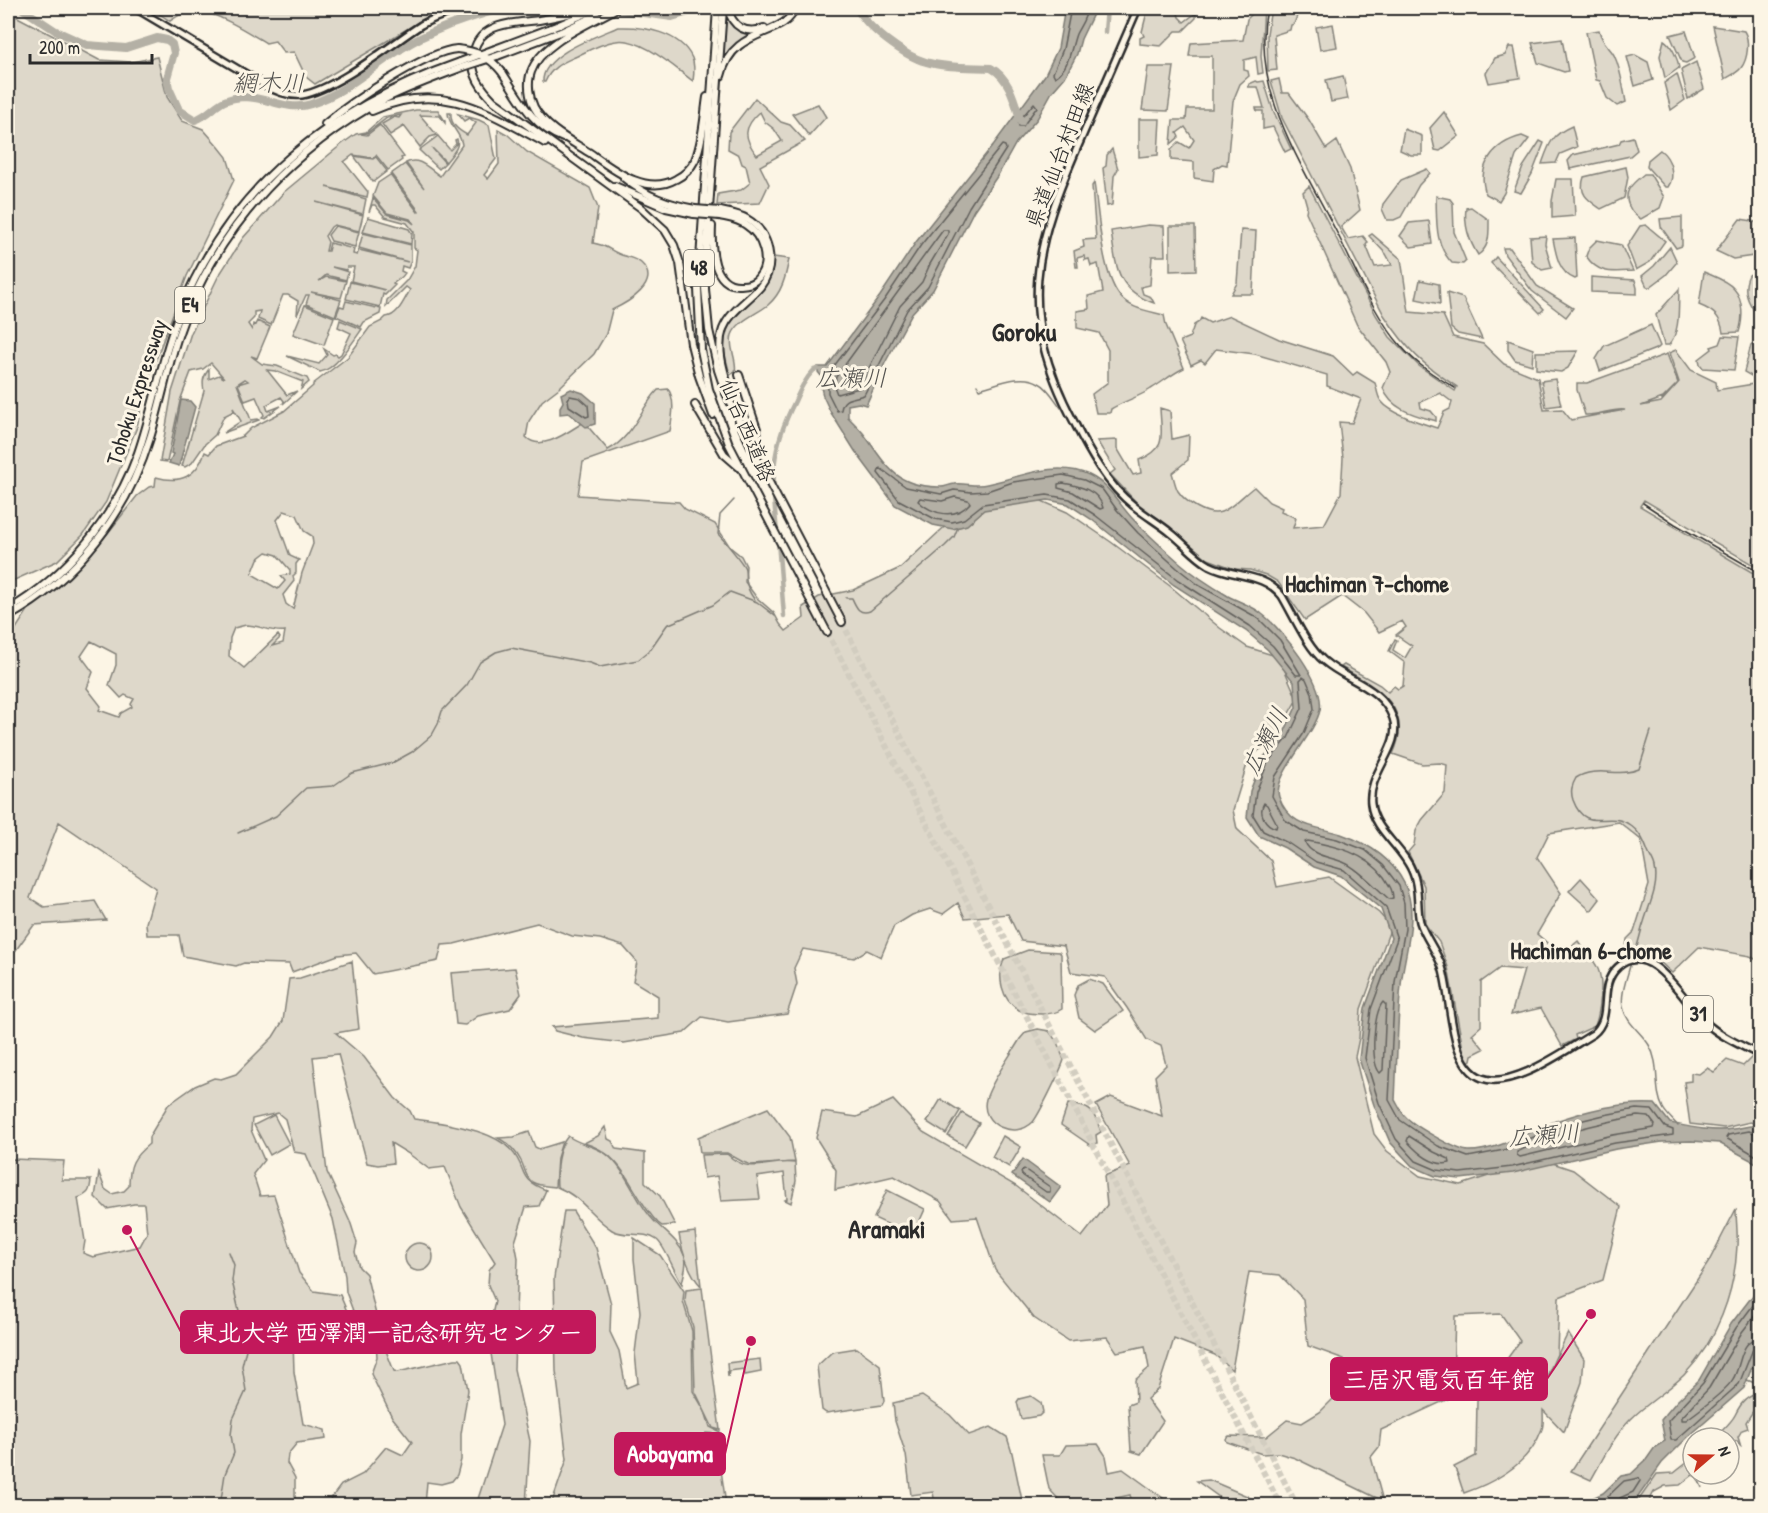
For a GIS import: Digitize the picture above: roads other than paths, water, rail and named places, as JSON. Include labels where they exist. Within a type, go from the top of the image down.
[{"type":"highway","name":"Tohoku Expressway","points":[[496,52],[595,10],[611,8]]},
{"type":"highway","points":[[617,8],[511,22],[495,27],[479,39],[473,54],[474,71],[487,95],[504,110],[601,179],[665,230],[674,245],[680,263],[687,328],[694,361],[710,407],[729,444]]},
{"type":"highway","points":[[610,167],[635,181],[656,185],[674,181],[691,166],[697,153],[705,114],[719,8]]},
{"type":"highway","name":"仙台西道路","points":[[719,8],[714,140],[705,267],[705,290],[712,349],[725,391],[842,622]]},
{"type":"highway","name":"仙台西道路","points":[[719,8],[699,266],[698,310],[704,372],[729,444],[827,632]]},
{"type":"highway","points":[[728,8],[733,22],[749,31],[762,29],[782,19],[793,8]]},
{"type":"highway","points":[[720,214],[747,225],[761,241],[764,254],[763,267],[758,278],[749,284],[734,285],[724,280],[714,260],[712,234],[714,140],[721,76],[727,57],[743,42],[787,20],[793,8]]},
{"type":"highway","name":"Tohoku Expressway","points":[[8,610],[41,587],[66,565],[110,511],[138,453],[170,338],[197,275],[232,219],[261,186],[291,156],[328,126],[364,104],[402,84],[563,31],[595,10]]},
{"type":"highway","points":[[595,10],[538,58],[531,73],[529,89],[533,106],[544,120],[648,196],[694,211]]},
{"type":"highway","points":[[291,156],[329,121],[357,100],[432,56],[446,50],[457,49],[485,56],[502,72],[536,121],[551,132],[575,143]]},
{"type":"highway","name":"Tohoku Expressway","points":[[8,617],[30,604],[59,581],[95,543],[116,514],[144,455],[186,314],[202,279],[235,227],[280,175],[322,139],[359,114],[461,64]]},
{"type":"highway","points":[[280,175],[346,126],[372,111],[397,101],[423,97],[450,99],[475,107],[566,155]]},
{"type":"highway","points":[[601,179],[659,206],[741,216],[753,223],[763,234],[768,248],[769,262],[764,281],[730,316],[721,342],[723,366],[730,391],[761,464]]},
{"type":"highway","points":[[739,375],[757,429],[758,439],[755,450]]},
{"type":"highway","points":[[695,405],[724,454],[743,472]]},
{"type":"main road","points":[[135,8],[263,84],[280,92],[295,95],[310,93],[329,84],[422,25],[464,8]]},
{"type":"main road","name":"県道仙台村田線","points":[[1138,8],[1058,191],[1041,248],[1037,279],[1038,315],[1044,349],[1060,396],[1095,460],[1133,506],[1171,532],[1210,565],[1260,579],[1275,587],[1322,660],[1369,688],[1390,712],[1394,725],[1393,741],[1374,780],[1371,789],[1371,806],[1377,820],[1403,853],[1414,874],[1418,886],[1420,921],[1444,970],[1459,1053],[1467,1067],[1476,1075],[1489,1080],[1510,1079],[1593,1034],[1600,1027],[1604,1018],[1605,991],[1608,981],[1623,963],[1635,960],[1646,961],[1656,966],[1712,1028],[1726,1038],[1761,1055]]},
{"type":"water","name":"広瀬川","points":[[1065,8],[1093,8],[1093,14],[1065,77],[1052,92],[1037,119],[1016,143],[974,210],[933,290],[912,313],[866,405],[859,403],[848,405],[848,417],[894,472],[918,485],[941,487],[955,484],[983,485],[1051,469],[1064,469],[1089,475],[1107,488],[1131,517],[1179,562],[1215,588],[1258,611],[1291,644],[1316,686],[1320,699],[1320,710],[1317,720],[1282,778],[1279,797],[1283,807],[1296,820],[1304,824],[1341,834],[1377,852],[1399,874],[1409,895],[1411,921],[1400,999],[1395,1100],[1402,1113],[1410,1120],[1446,1142],[1469,1151],[1491,1148],[1580,1113],[1630,1104],[1655,1104],[1670,1123],[1717,1130],[1757,1126],[1760,1134],[1760,1165],[1719,1143],[1691,1141],[1662,1142],[1616,1149],[1513,1173],[1460,1179],[1435,1176],[1412,1166],[1390,1142],[1374,1105],[1359,1059],[1365,1008],[1391,938],[1381,909],[1341,876],[1314,867],[1285,848],[1259,836],[1247,817],[1250,791],[1263,758],[1283,735],[1296,707],[1294,682],[1268,650],[1246,631],[1174,585],[1091,519],[1068,504],[1048,500],[984,510],[967,525],[953,529],[933,525],[895,505],[855,451],[831,413],[823,396],[822,377],[818,372],[818,367],[827,367],[880,296],[916,242],[994,144],[1045,75],[1058,48]]},
{"type":"water","points":[[571,389],[583,393],[595,403],[595,424],[586,427],[569,413],[560,414],[563,402],[561,394]]},
{"type":"water","points":[[181,400],[190,401],[195,407],[179,466],[169,463],[173,454],[171,453]]},
{"type":"water","points":[[1023,1159],[1061,1187],[1050,1202],[1012,1175]]},
{"type":"water","points":[[1760,1286],[1760,1346],[1744,1388],[1701,1426],[1681,1426],[1681,1444],[1662,1463],[1638,1497],[1617,1505],[1582,1505],[1603,1493],[1621,1476],[1631,1474],[1646,1460],[1655,1447],[1665,1441],[1661,1420],[1699,1380],[1731,1324]]},
{"type":"waterway","name":"網木川","points":[[21,8],[56,31],[87,45],[126,48],[157,38],[167,40],[172,44],[174,53],[167,78],[169,88],[179,110],[195,120],[221,103],[234,98],[253,98],[294,106],[311,104],[347,87],[425,35],[503,8]]},
{"type":"waterway","name":"網木川","points":[[607,8],[672,17],[702,8]]},
{"type":"waterway","name":"網木川","points":[[857,8],[877,32],[917,59],[958,67],[991,68],[997,72],[1011,92],[1021,122]]},
{"type":"waterway","points":[[1105,32],[1107,8]]},
{"type":"waterway","points":[[777,533],[774,496],[774,466],[777,451],[787,419],[801,389],[811,373],[818,369]]},
{"type":"waterway","points":[[977,385],[979,389],[1017,379],[1032,380],[1045,387],[1061,408]]},
{"type":"waterway","points":[[734,500],[720,515],[718,534],[744,566],[746,582],[755,600]]},
{"type":"waterway","points":[[846,598],[852,598],[861,611],[870,611],[945,546],[954,537],[958,527]]},
{"type":"waterway","points":[[778,541],[784,616]]},
{"type":"waterway","points":[[238,833],[276,816],[306,788],[333,786],[352,773],[392,763],[412,752],[432,735],[442,711],[467,685],[480,662],[496,652],[511,648],[590,663],[600,667],[638,660],[649,651],[667,625],[713,605],[730,592],[757,602],[775,616]]},
{"type":"waterway","points":[[1633,957],[1655,889],[1654,864],[1641,837],[1630,825],[1614,819],[1598,820],[1584,816],[1573,800],[1572,791],[1576,778],[1584,774],[1639,769],[1651,731]]},
{"type":"waterway","points":[[1631,962],[1623,990],[1623,1007],[1627,1018],[1646,1040],[1653,1053],[1660,1101],[1664,1110],[1678,1126]]},
{"type":"waterway","points":[[220,1506],[225,1474],[234,1453],[231,1435],[233,1419],[246,1391],[242,1366],[247,1345],[232,1281],[234,1265],[229,1252]]},
{"type":"waterway","points":[[1747,1380],[1760,1385]]},
{"type":"tunnel","points":[[842,622],[1297,1506]]},
{"type":"tunnel","points":[[827,632],[1281,1506]]},
{"type":"railway","points":[[1267,8],[1264,39],[1266,70],[1273,99],[1297,156],[1367,294],[1391,334],[1413,358],[1455,388]]},
{"type":"railway","points":[[1643,503],[1760,573]]},
{"type":"place","name":"東北大学 西澤潤一記念研究センター","points":[[127,1230]]},
{"type":"place","name":"三居沢電気百年館","points":[[1591,1314]]},
{"type":"place","name":"Aobayama","points":[[751,1341]]},
{"type":"district","name":"Goroku","points":[[1024,332]]},
{"type":"district","name":"Hachiman 7-chome","points":[[1367,584]]},
{"type":"district","name":"Hachiman 6-chome","points":[[1591,951]]},
{"type":"district","name":"Aramaki","points":[[887,1229]]}]
